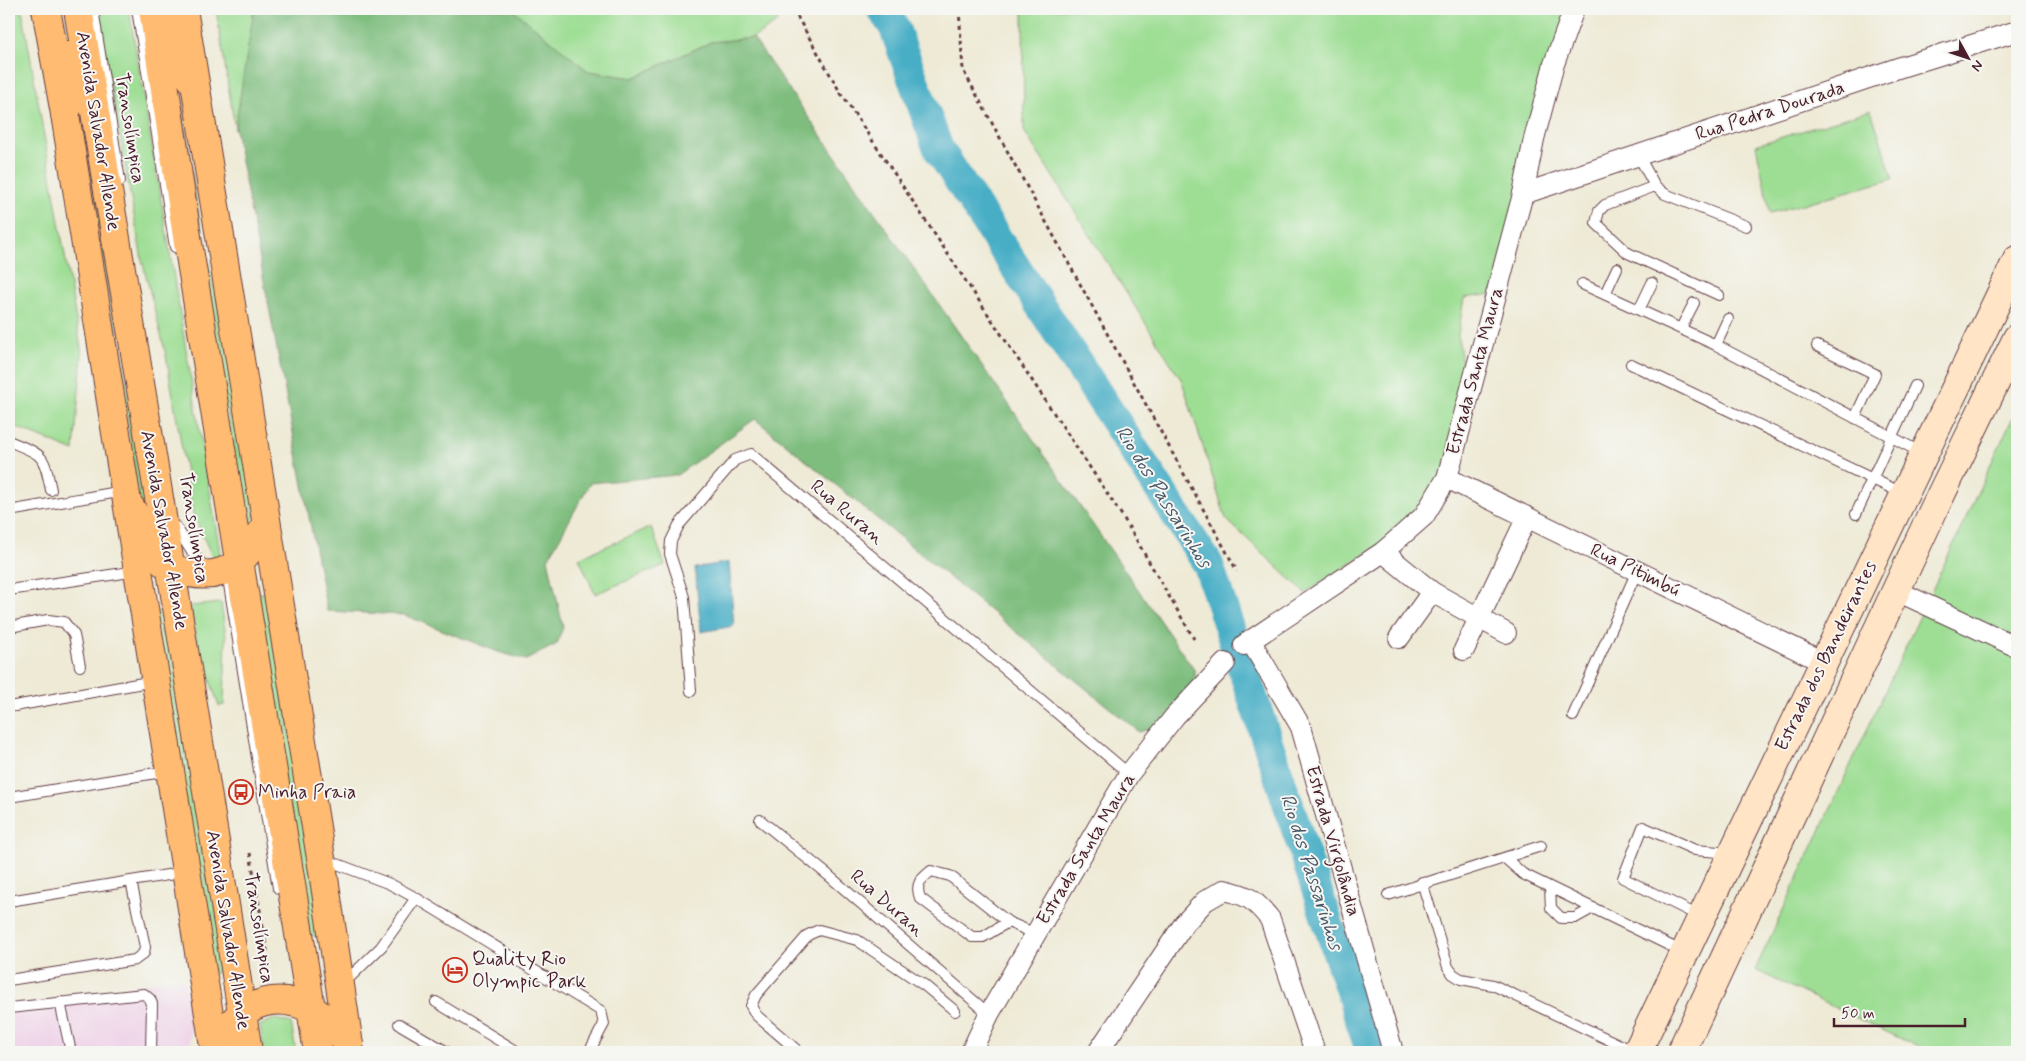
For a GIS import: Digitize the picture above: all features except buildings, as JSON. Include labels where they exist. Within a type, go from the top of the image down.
[{"type":"main road","name":"Avenida Salvador Allende","points":[[46,9],[215,1052]]},
{"type":"main road","points":[[64,9],[64,36],[72,87],[71,100],[64,114]]},
{"type":"main road","name":"Avenida Salvador Allende","points":[[78,9],[180,567],[177,603],[251,1007],[248,1052]]},
{"type":"main road","points":[[153,9],[226,567],[301,1005],[318,1052]]},
{"type":"main road","points":[[169,9],[183,67],[194,83]]},
{"type":"main road","points":[[182,9],[320,858],[349,1048]]},
{"type":"main road","name":"Estrada dos Bandeirantes","points":[[1636,1052],[2017,260]]},
{"type":"main road","name":"Estrada dos Bandeirantes","points":[[1681,1052],[2017,338]]},
{"type":"main road","points":[[126,497],[137,515],[150,546],[159,559],[180,567],[226,567],[247,555],[265,527]]},
{"type":"main road","points":[[1732,854],[1745,841],[1753,840],[1762,845],[1766,854],[1766,870]]},
{"type":"main road","points":[[215,1052],[227,1028],[251,1007],[270,1000],[284,1000],[301,1005],[331,1024],[349,1048]]},
{"type":"street","name":"Estrada Santa Maura","points":[[1247,642],[1383,552],[1424,516],[1447,478],[1523,194],[1534,139],[1554,64],[1574,9]]},
{"type":"street","name":"Rua Pedra Dourada","points":[[1523,194],[2017,30]]},
{"type":"street","name":"Rua Pitimbú","points":[[1447,478],[1822,662]]},
{"type":"street","points":[[1464,650],[1480,620],[1527,517]]},
{"type":"street","points":[[1383,552],[1432,592],[1506,633]]},
{"type":"street","points":[[1897,591],[2017,647]]},
{"type":"street","points":[[1400,638],[1432,592]]},
{"type":"street","name":"Estrada Virgolândia","points":[[1247,642],[1301,727],[1393,1052]]},
{"type":"street","name":"Estrada Santa Maura","points":[[971,1052],[989,1014],[1129,774],[1175,716],[1224,663]]},
{"type":"street","points":[[1098,1052],[1184,924],[1205,901],[1224,890],[1241,894],[1256,902],[1270,919],[1315,1052]]},
{"type":"lane","name":"Transolímpica","points":[[93,9],[123,196]]},
{"type":"lane","name":"Transolímpica","points":[[136,9],[176,255]]},
{"type":"lane","points":[[1638,155],[1655,186],[1665,194],[1746,226]]},
{"type":"lane","points":[[1655,186],[1605,205],[1599,212],[1596,223],[1628,253],[1718,295]]},
{"type":"lane","points":[[1605,294],[1617,268]]},
{"type":"lane","points":[[1640,308],[1652,283]]},
{"type":"lane","points":[[1582,284],[1640,308],[1716,345],[1924,454]]},
{"type":"lane","points":[[1681,328],[1694,303]]},
{"type":"lane","points":[[1716,345],[1728,319]]},
{"type":"lane","points":[[1817,346],[1875,374],[1855,418]]},
{"type":"lane","points":[[1631,364],[1904,494]]},
{"type":"lane","points":[[1856,514],[1874,479],[1915,386]]},
{"type":"lane","points":[[9,441],[41,456],[45,461],[51,490]]},
{"type":"lane","name":"Rua Ruran","points":[[691,691],[684,597],[670,554],[671,541],[679,525],[735,460],[751,454],[1129,774]]},
{"type":"lane","points":[[9,510],[126,497]]},
{"type":"lane","name":"Transolímpica","points":[[180,567],[175,523],[192,552],[226,567],[280,901]]},
{"type":"lane","points":[[9,590],[138,571]]},
{"type":"lane","points":[[1572,716],[1637,571]]},
{"type":"lane","points":[[9,627],[48,620],[64,622],[74,635],[80,666]]},
{"type":"lane","points":[[9,707],[154,681]]},
{"type":"lane","points":[[9,797],[169,771]]},
{"type":"lane","name":"Rua Duran","points":[[760,820],[828,875],[989,1014]]},
{"type":"lane","points":[[1701,917],[1623,878],[1643,827],[1695,850],[1732,854]]},
{"type":"lane","points":[[1388,895],[1422,882],[1541,846]]},
{"type":"lane","points":[[320,858],[390,884],[416,898],[601,1011],[604,1024],[589,1052]]},
{"type":"lane","points":[[1505,858],[1515,869],[1550,888],[1684,952]]},
{"type":"lane","points":[[1008,922],[983,937],[972,936],[920,898],[916,889],[918,882],[931,871],[950,876],[1008,922],[1036,934]]},
{"type":"lane","points":[[9,901],[186,872]]},
{"type":"lane","points":[[9,980],[135,960],[141,956],[145,947],[131,882]]},
{"type":"lane","points":[[1422,882],[1448,966],[1453,974],[1460,978],[1493,985],[1636,1052]]},
{"type":"lane","points":[[1550,888],[1551,908],[1561,918],[1575,918],[1593,908]]},
{"type":"lane","points":[[340,987],[381,947],[416,898]]},
{"type":"lane","points":[[798,1052],[756,1014],[751,1006],[756,995],[808,935],[819,930],[857,940],[924,985],[955,1011]]},
{"type":"lane","points":[[9,1008],[144,994],[150,999],[152,1004],[152,1052]]},
{"type":"lane","points":[[60,1002],[71,1052]]},
{"type":"lane","points":[[436,1002],[518,1052]]},
{"type":"lane","points":[[399,1024],[447,1052]]},
{"type":"path","points":[[793,9],[840,92],[1123,517],[1194,638]]},
{"type":"path","points":[[959,9],[963,70],[1237,571]]},
{"type":"path","points":[[250,852],[269,962]]},
{"type":"shaded area","points":[[177,978],[185,982],[192,1014],[189,1052],[9,1052],[9,1007]]},
{"type":"green space","points":[[9,9],[22,9],[82,354],[74,451],[9,424]]},
{"type":"green space","points":[[97,9],[129,9],[222,564],[211,554],[193,514],[166,355],[142,260]]},
{"type":"green space","points":[[216,9],[254,9],[235,129]]},
{"type":"green space","points":[[254,9],[512,9],[588,71],[633,78],[711,42],[753,38],[1195,671],[1196,687],[1161,726],[1139,732],[755,419],[677,475],[590,483],[548,559],[563,627],[557,644],[526,660],[498,652],[404,615],[327,611],[235,129]]},
{"type":"green space","points":[[512,9],[776,9],[778,22],[753,38],[711,42],[633,78],[588,71]]},
{"type":"green space","points":[[1023,9],[1571,9],[1493,294],[1464,298],[1458,335],[1467,401],[1447,476],[1380,545],[1305,593],[1226,519],[1182,381],[1024,131]]},
{"type":"green space","points":[[70,36],[147,505],[140,507]]},
{"type":"green space","points":[[171,42],[200,224],[225,335],[255,513],[251,533],[244,524]]},
{"type":"green space","points":[[1871,110],[1893,179],[1770,213],[1756,145]]},
{"type":"green space","points":[[2017,408],[2017,1052],[1929,1052],[1755,970]]},
{"type":"green space","points":[[651,527],[665,565],[595,594],[579,558]]},
{"type":"green space","points":[[269,592],[322,935],[310,936],[254,594]]},
{"type":"green space","points":[[221,603],[226,637],[224,705],[219,706],[198,647],[190,606]]},
{"type":"green space","points":[[166,609],[226,971],[213,973],[154,612]]},
{"type":"green space","points":[[275,1019],[291,1023],[296,1052],[264,1052],[260,1025]]},
{"type":"water","points":[[729,562],[734,626],[701,632],[695,568]]},
{"type":"waterway","name":"Rio dos Passarinhos","points":[[882,9],[894,27],[938,148],[1208,564],[1371,1052]]},
{"type":"place","name":"Minha Praia","points":[[241,792]]},
{"type":"place","name":"Quality Rio Olympic Park","points":[[455,970]]}]
